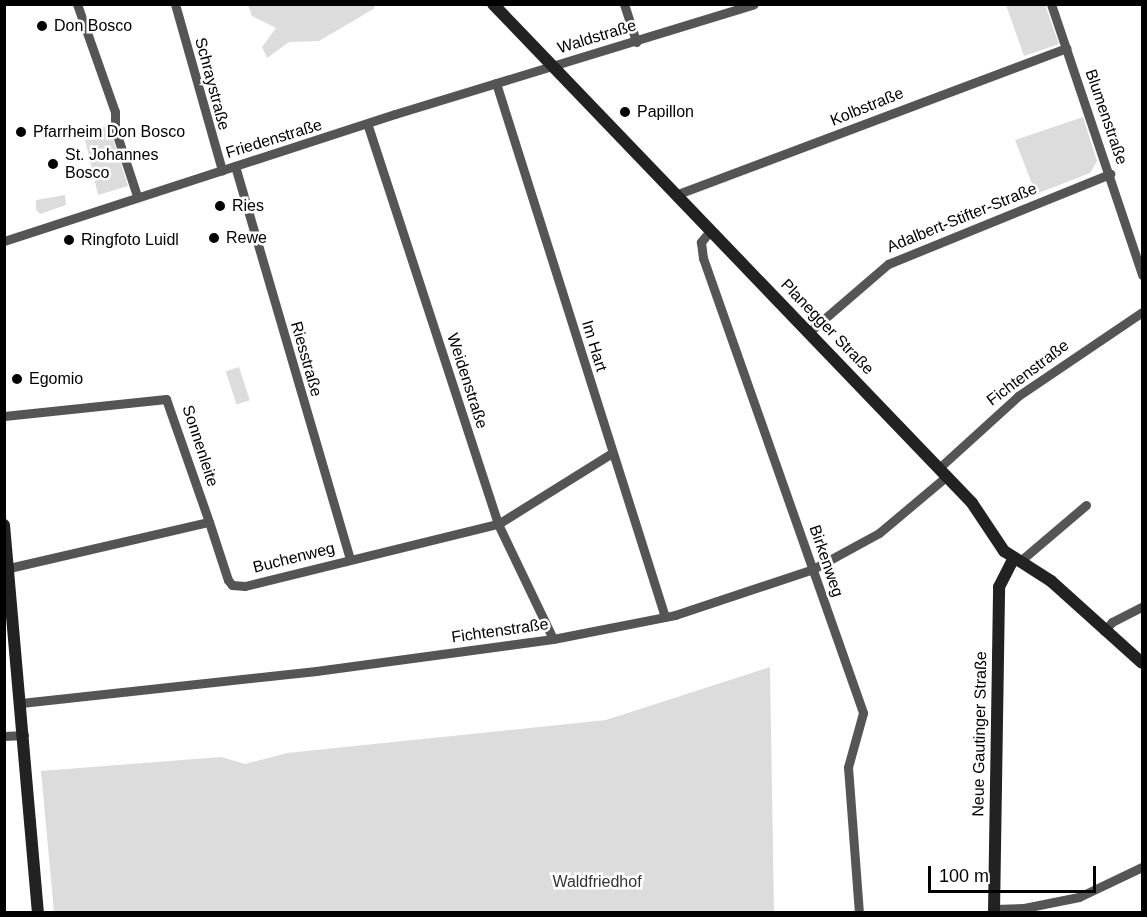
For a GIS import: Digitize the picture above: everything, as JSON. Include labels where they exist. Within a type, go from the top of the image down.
[{"type":"street","points":[[77,4],[115,112],[115,129],[137,196]]},
{"type":"street","name":"Schraystraße","points":[[175,4],[222,170]]},
{"type":"street","name":"Planegger Straße","points":[[493,4],[943,472],[1016,560],[1051,581],[1104,631],[1143,663]]},
{"type":"street","points":[[624,4],[636,42]]},
{"type":"street","name":"Waldstraße","points":[[552,67],[754,4]]},
{"type":"street","name":"Blumenstraße","points":[[1051,4],[1143,274]]},
{"type":"street","name":"Kolbstraße","points":[[678,194],[1066,48]]},
{"type":"street","name":"Friedenstraße","points":[[4,241],[137,196],[368,126],[496,82],[552,67]]},
{"type":"street","name":"Im Hart","points":[[496,82],[665,617]]},
{"type":"street","name":"Weidenstraße","points":[[368,126],[498,524],[553,639]]},
{"type":"street","name":"Riesstraße","points":[[235,166],[350,559]]},
{"type":"street","name":"Adalbert-Stifter-Straße","points":[[809,332],[888,264],[1110,174]]},
{"type":"street","name":"Birkenweg","points":[[711,230],[703,238],[702,252],[864,717],[848,766],[859,912]]},
{"type":"street","name":"Fichtenstraße","points":[[21,703],[215,684],[553,639],[665,617],[813,568],[879,533],[1018,396],[1143,312]]},
{"type":"street","name":"Sonnenleite","points":[[4,416],[166,399],[209,522]]},
{"type":"street","name":"Buchenweg","points":[[209,522],[232,585],[245,586],[498,524],[612,453]]},
{"type":"street","points":[[1016,560],[1086,505]]},
{"type":"street","points":[[9,568],[209,522]]},
{"type":"street","points":[[4,525],[38,912]]},
{"type":"street","name":"Neue Gautinger Straße","points":[[994,911],[999,587],[1016,560]]},
{"type":"street","points":[[1104,631],[1112,622],[1143,607]]},
{"type":"street","points":[[4,736],[24,735]]},
{"type":"street","points":[[994,911],[1024,908],[1078,897],[1143,867]]},
{"type":"green space","points":[[372,4],[375,8],[319,41],[289,42],[267,58],[262,47],[276,28],[252,16],[248,5]]},
{"type":"green space","points":[[1006,5],[1045,5],[1059,44],[1024,56]]},
{"type":"green space","points":[[1083,117],[1097,161],[1090,173],[1036,194],[1015,140]]},
{"type":"green space","points":[[109,126],[128,186],[98,195],[83,131]]},
{"type":"green space","points":[[65,195],[66,205],[40,214],[36,210],[36,200]]},
{"type":"green space","points":[[239,367],[250,400],[237,405],[226,371]]},
{"type":"green space","name":"Waldfriedhof","points":[[770,667],[774,912],[54,912],[41,771],[221,757],[245,764],[287,753],[606,720]]},
{"type":"place","name":"Don Bosco","points":[[42,26]]},
{"type":"place","name":"Papillon","points":[[625,112]]},
{"type":"place","name":"Pfarrheim Don Bosco","points":[[21,132]]},
{"type":"place","name":"St. Johannes Bosco","points":[[53,164]]},
{"type":"place","name":"Ries","points":[[220,206]]},
{"type":"place","name":"Rewe","points":[[214,238]]},
{"type":"place","name":"Ringfoto Luidl","points":[[69,240]]},
{"type":"place","name":"Egomio","points":[[17,379]]}]
